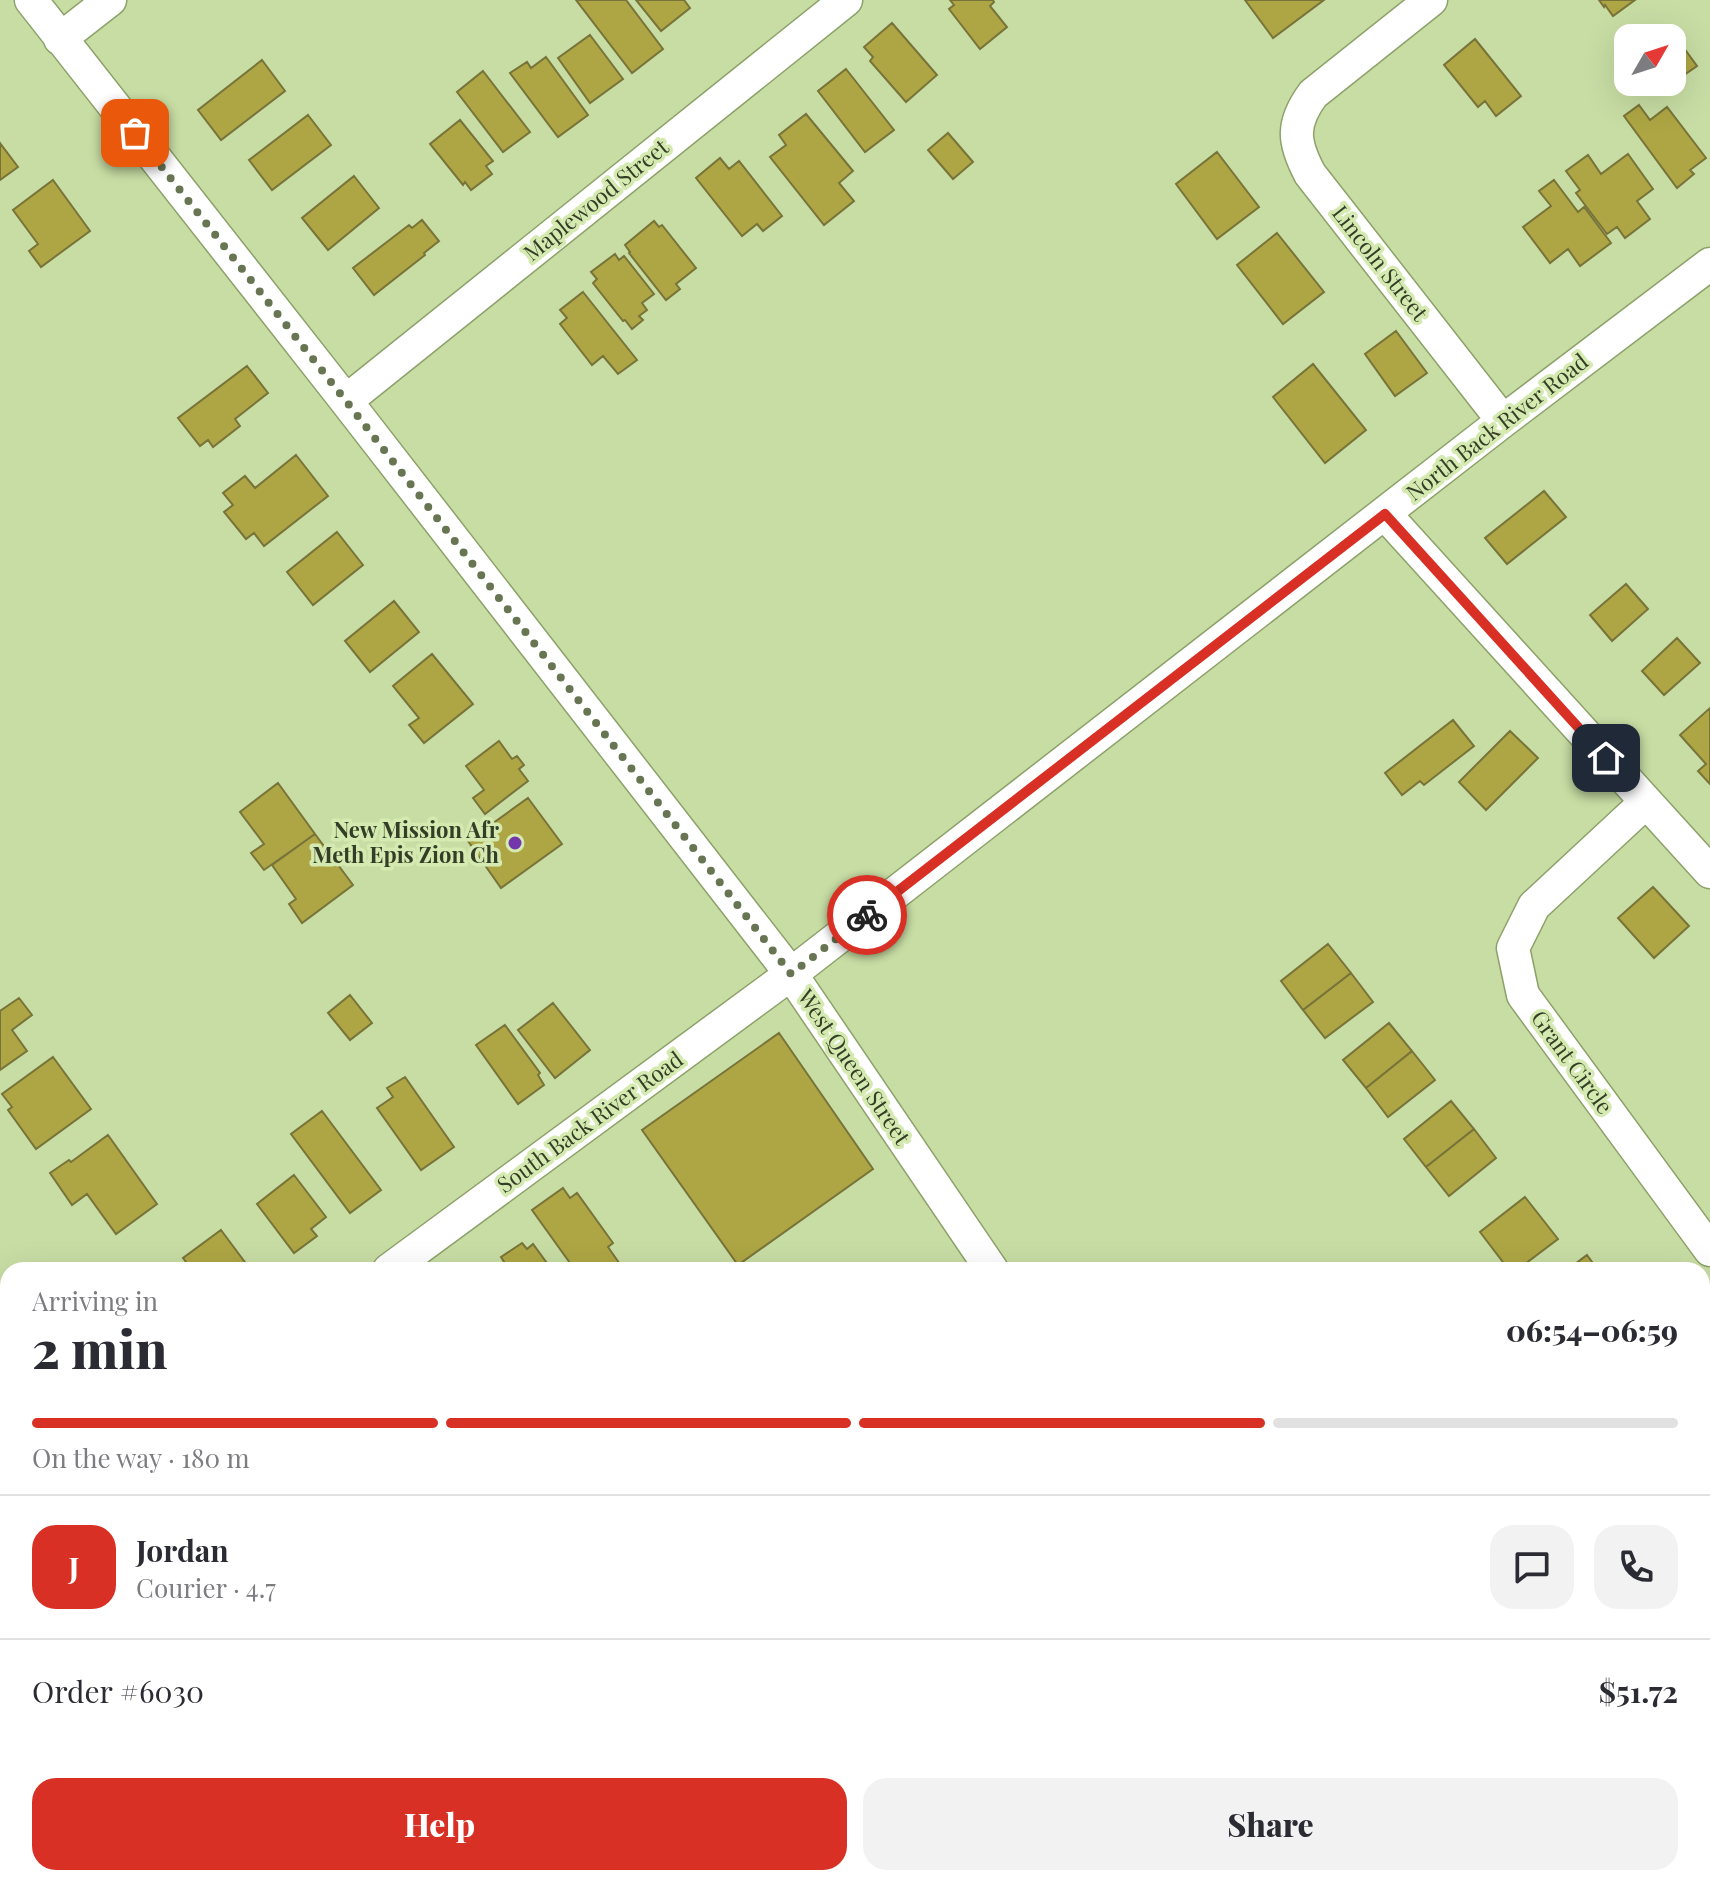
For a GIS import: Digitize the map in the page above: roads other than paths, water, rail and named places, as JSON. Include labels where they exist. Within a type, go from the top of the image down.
[{"type":"street","name":"West Queen Street","points":[[31,0],[791,974],[987,1262]]},
{"type":"street","points":[[60,39],[110,0]]},
{"type":"street","name":"Maplewood Street","points":[[346,401],[846,0]]},
{"type":"street","name":"Lincoln Street","points":[[1431,0],[1313,94],[1301,110],[1298,143],[1310,174],[1503,421]]},
{"type":"street","name":"North Back River Road","points":[[791,974],[1710,264]]},
{"type":"street","points":[[1385,514],[1710,872]]},
{"type":"street","name":"Grant Circle","points":[[1646,802],[1534,906],[1513,948],[1523,995],[1710,1250]]},
{"type":"street","name":"South Back River Road","points":[[400,1262],[791,974]]},
{"type":"place","name":"New Mission Afr Meth Epis Zion Ch","points":[[515,843]]}]
